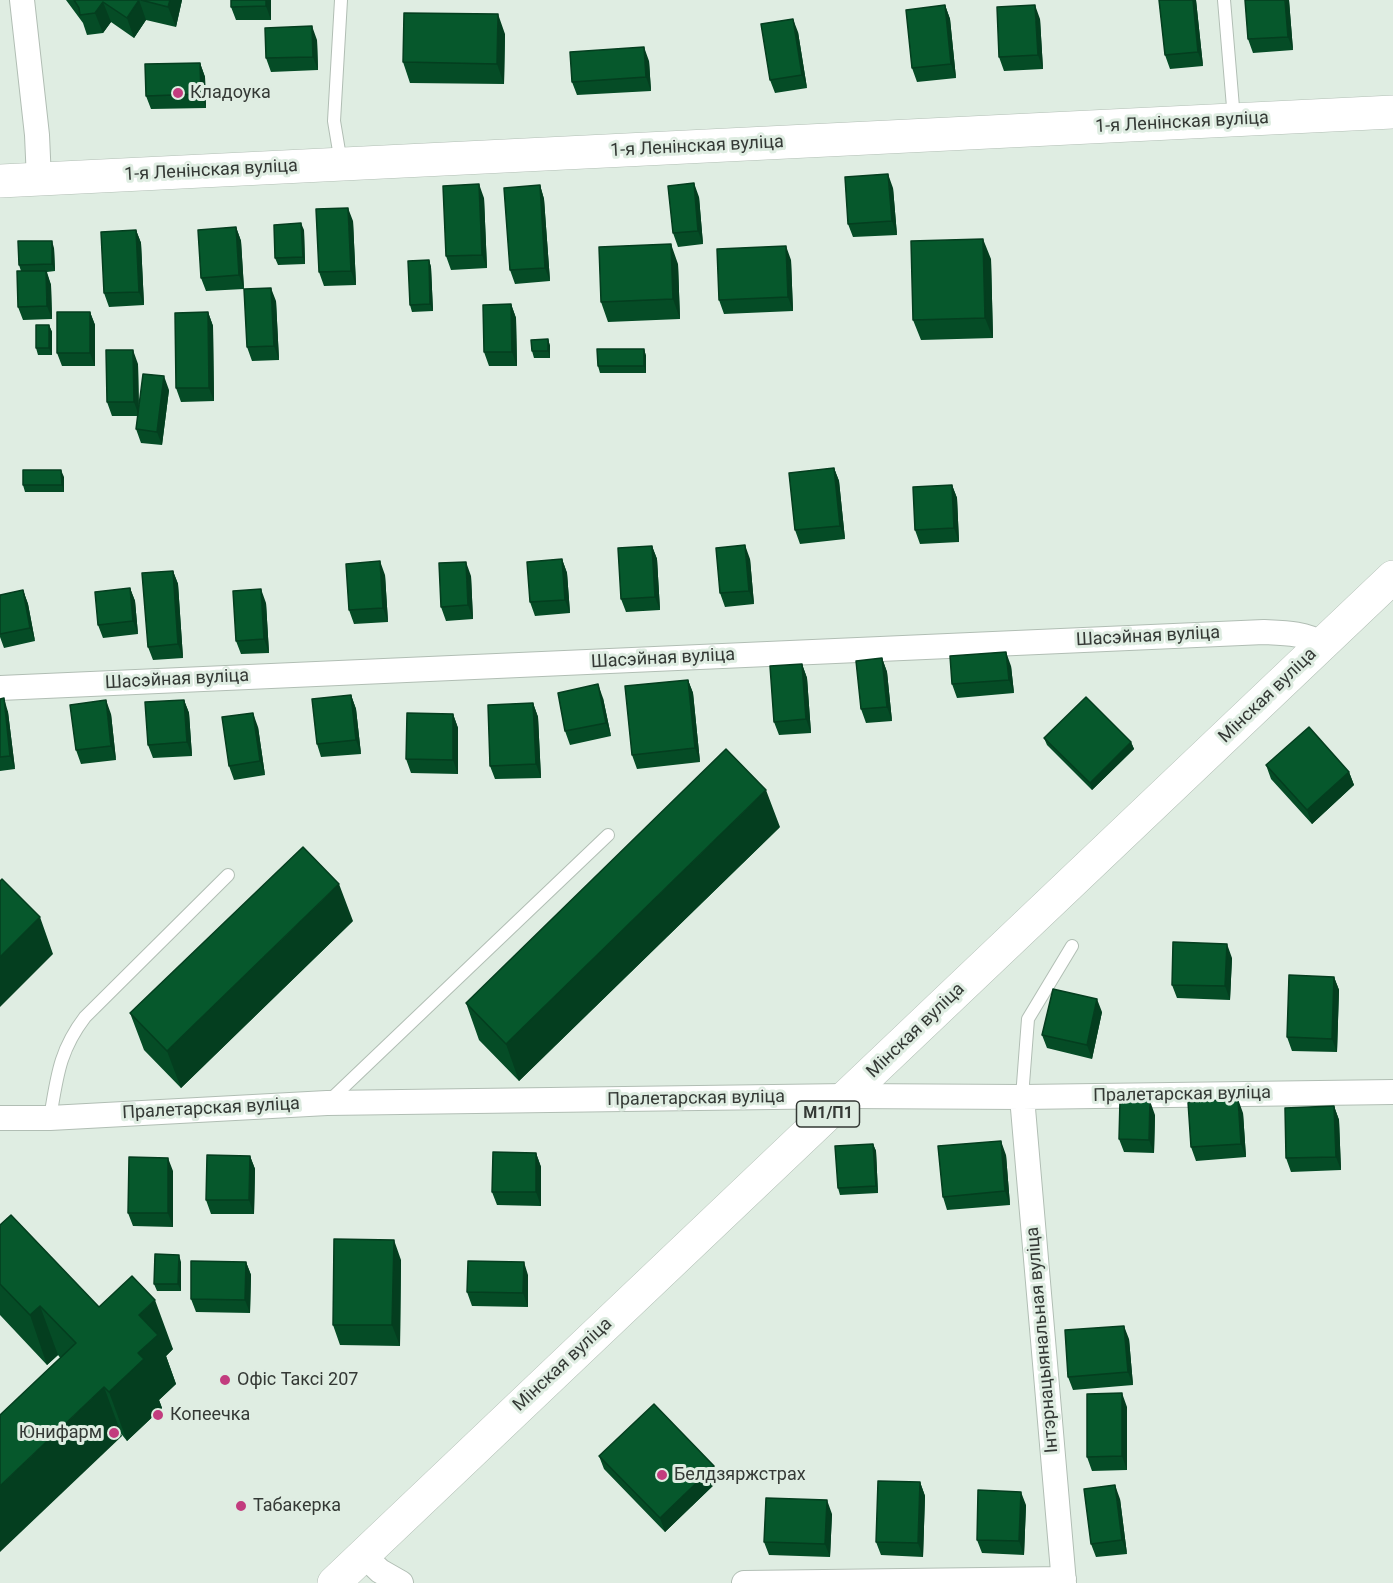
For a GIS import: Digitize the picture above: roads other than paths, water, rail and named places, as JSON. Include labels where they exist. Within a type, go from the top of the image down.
[{"type":"main road","name":"1-я Ленінская вуліца","points":[[0,182],[1393,112]]},
{"type":"main road","name":"Мінская вуліца","points":[[334,1583],[1393,577]]},
{"type":"street","points":[[22,0],[37,135],[39,180]]},
{"type":"street","name":"Шасэйная вуліца","points":[[0,688],[1264,632],[1294,633],[1310,637],[1323,644]]},
{"type":"street","name":"Пралетарская вуліца","points":[[0,1118],[50,1118],[327,1103],[1393,1092]]},
{"type":"street","name":"Інтэрнацыянальная вуліца","points":[[1022,1097],[1064,1581]]},
{"type":"street","points":[[363,1555],[380,1571],[401,1583]]},
{"type":"street","points":[[744,1583],[1064,1581]]},
{"type":"lane","points":[[1224,0],[1234,120]]},
{"type":"lane","points":[[341,164],[334,121],[342,1]]},
{"type":"lane","points":[[327,1103],[608,835]]},
{"type":"lane","points":[[50,1118],[60,1060],[73,1034],[85,1017],[228,875]]},
{"type":"lane","points":[[1022,1097],[1028,1019],[1072,946]]},
{"type":"place","name":"Кладоука","points":[[178,93]]},
{"type":"place","name":"Офіс Таксі 207","points":[[225,1380]]},
{"type":"place","name":"Копеечка","points":[[158,1415]]},
{"type":"place","name":"Юнифарм","points":[[114,1433]]},
{"type":"place","name":"Белдзяржстрах","points":[[662,1475]]},
{"type":"place","name":"Табакерка","points":[[241,1506]]}]
